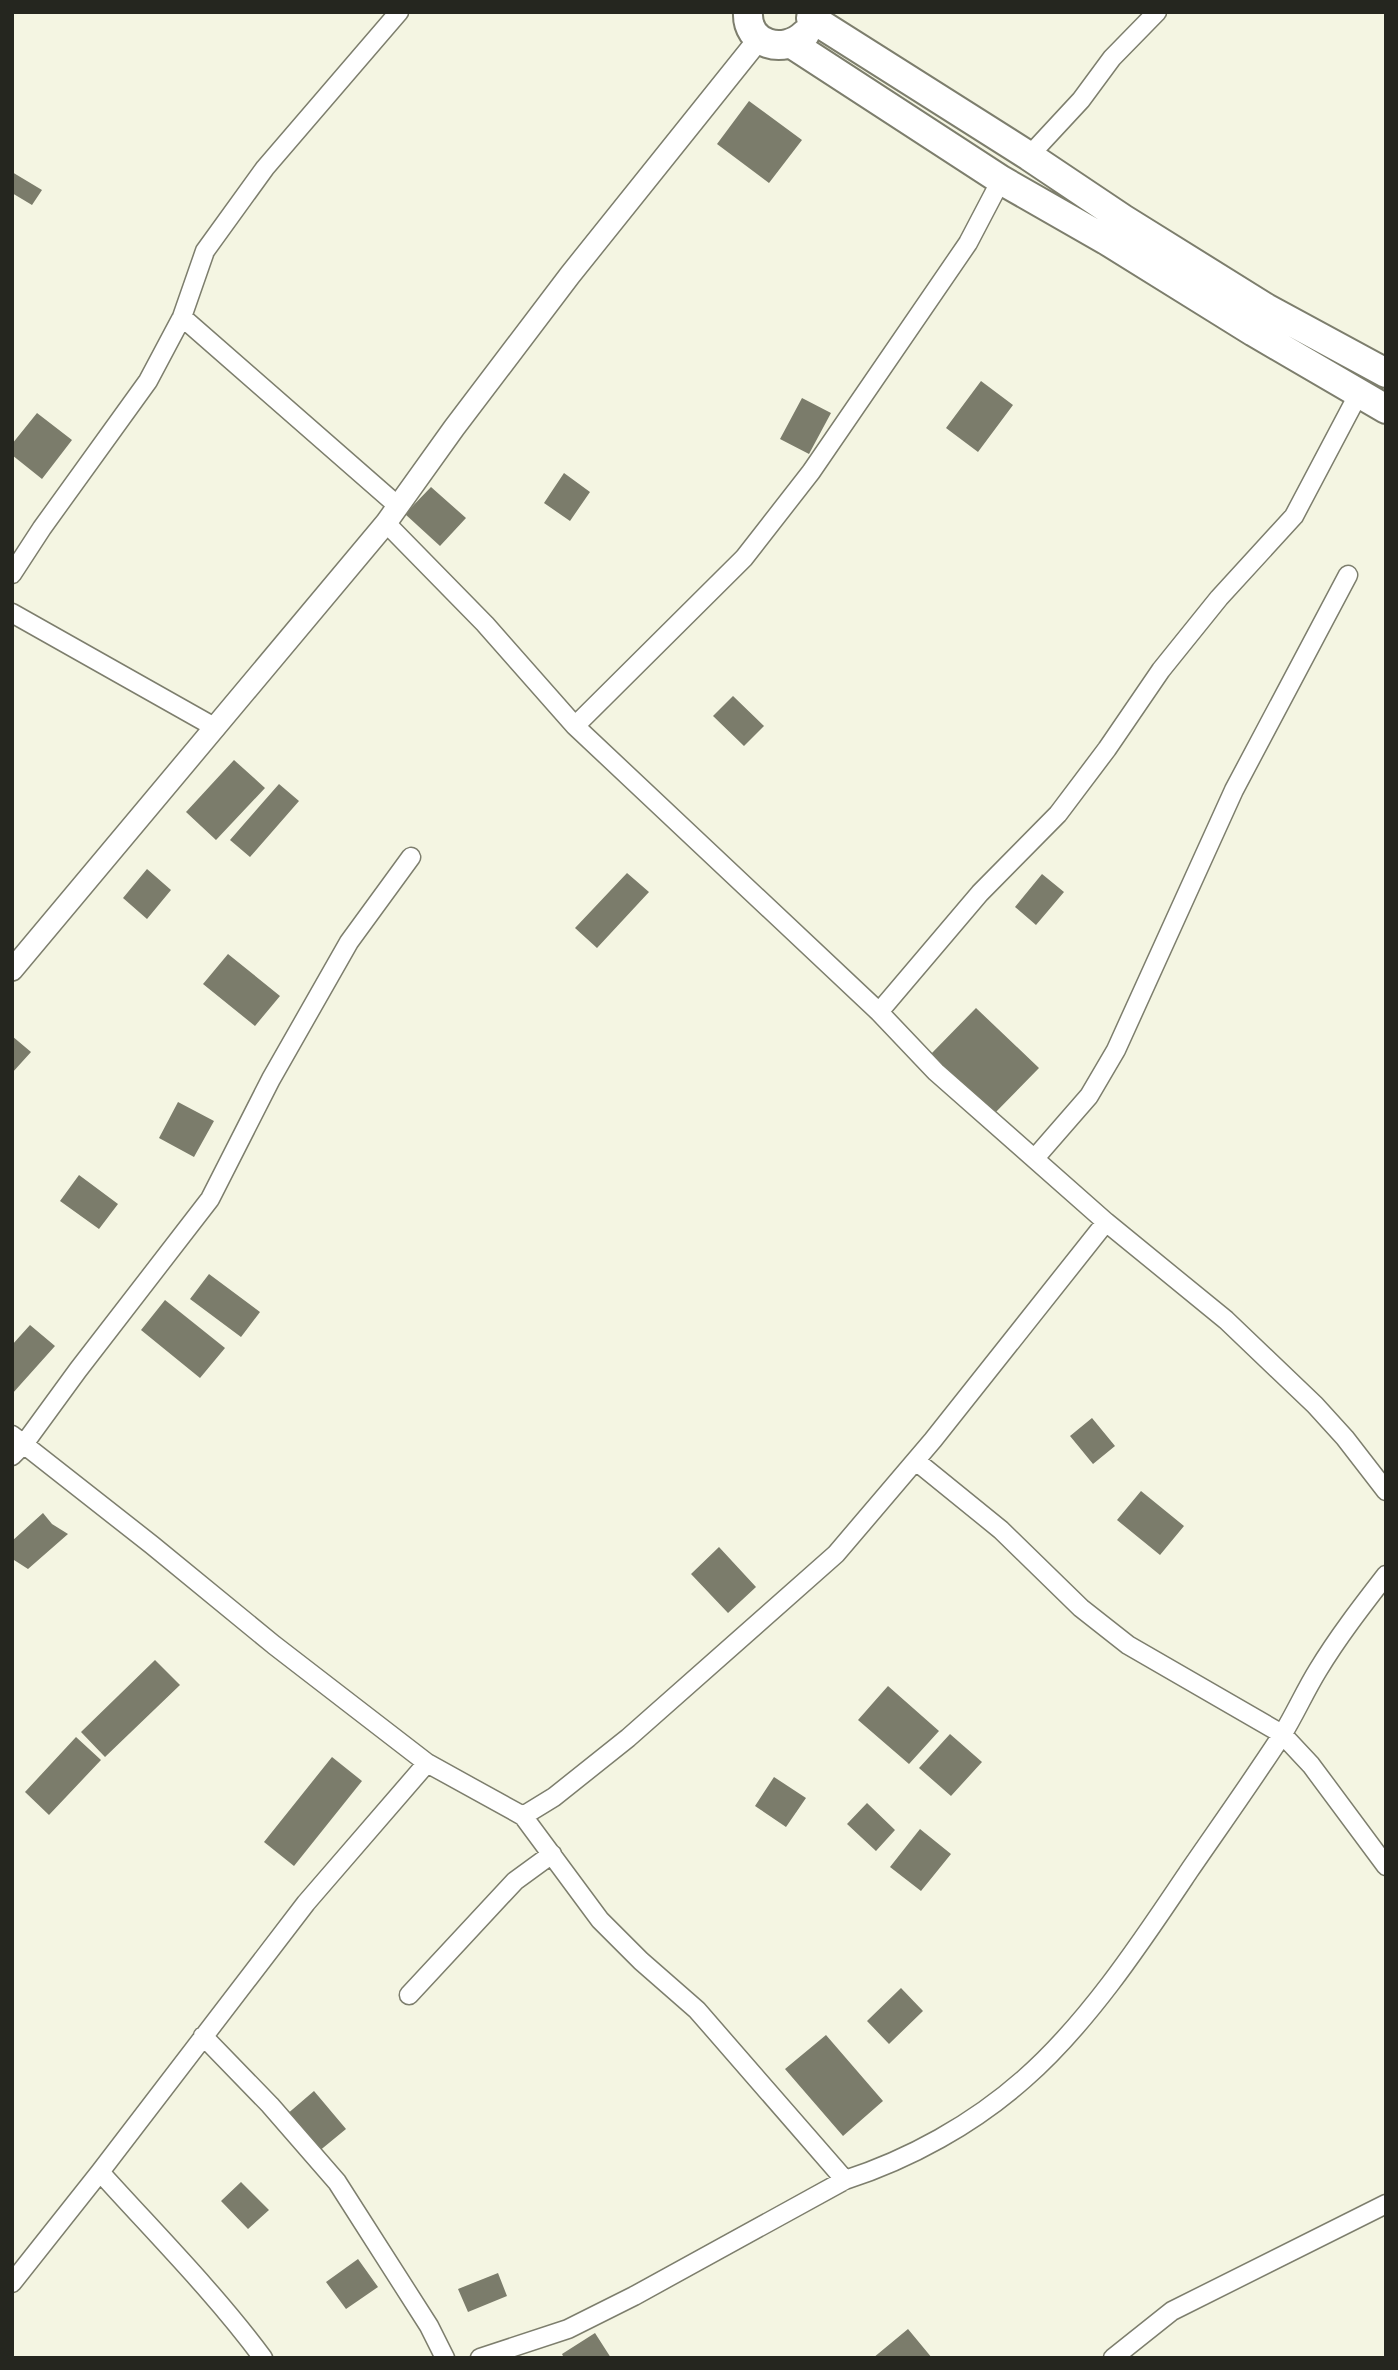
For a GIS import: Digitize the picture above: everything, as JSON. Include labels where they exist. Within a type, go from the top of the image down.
[{"type":"main road","points":[[748,20],[775,46],[792,44],[805,34],[811,15],[1123,219],[1266,308],[1386,373]]},
{"type":"main road","points":[[792,44],[1001,180],[1386,409]]},
{"type":"street","points":[[12,574],[148,381],[182,317],[205,251],[215,236],[265,168],[399,12]]},
{"type":"street","points":[[1029,156],[1081,100],[1112,58],[1157,12]]},
{"type":"street","points":[[12,970],[392,515],[570,275],[748,20]]},
{"type":"street","points":[[575,726],[744,558],[811,472],[968,243],[1001,180]]},
{"type":"street","points":[[182,317],[392,515],[575,726],[879,1012],[936,1072],[1106,1222],[1226,1320],[1315,1405],[1345,1438],[1386,1491]]},
{"type":"street","points":[[879,1012],[980,893],[1058,814],[1161,670],[1219,598],[1294,516],[1359,393]]},
{"type":"street","points":[[1035,1158],[1089,1096],[1116,1051],[1234,790],[1348,575]]},
{"type":"street","points":[[12,613],[216,728]]},
{"type":"street","points":[[411,857],[349,942],[271,1079],[210,1199],[78,1370],[16,1445],[152,1545],[274,1645],[427,1763],[523,1816],[600,1920],[641,1961],[697,2010],[845,2180]]},
{"type":"street","points":[[523,1816],[554,1797],[628,1738],[836,1554],[916,1461],[1106,1222]]},
{"type":"street","points":[[916,1461],[1001,1531],[1081,1608],[1128,1645],[1282,1734],[1311,1765],[1386,1866]]},
{"type":"street","points":[[480,2358],[568,2329],[645,2290],[845,2180],[878,2169],[935,2141],[977,2115],[1025,2078],[1080,2020],[1121,1969],[1282,1734],[1332,1648],[1386,1575]]},
{"type":"street","points":[[12,2283],[306,1903],[427,1763]]},
{"type":"street","points":[[409,1995],[515,1881],[552,1854]]},
{"type":"street","points":[[203,2036],[270,2105],[337,2182],[429,2326],[445,2358]]},
{"type":"street","points":[[100,2172],[209,2292],[263,2358]]},
{"type":"street","points":[[1113,2358],[1172,2311],[1386,2204]]},
{"type":"building","points":[[749,101],[802,140],[769,183],[717,144]]},
{"type":"building","points":[[12,172],[42,190],[32,205],[12,193]]},
{"type":"building","points":[[981,381],[1013,405],[978,452],[946,428]]},
{"type":"building","points":[[802,398],[831,413],[809,454],[780,439]]},
{"type":"building","points":[[37,413],[72,440],[42,479],[12,455],[12,444]]},
{"type":"building","points":[[564,473],[590,492],[570,521],[544,503]]},
{"type":"building","points":[[431,487],[466,518],[440,546],[405,514]]},
{"type":"building","points":[[733,696],[764,726],[744,746],[713,716]]},
{"type":"building","points":[[234,760],[265,788],[216,840],[186,812]]},
{"type":"building","points":[[279,784],[299,801],[250,857],[230,840]]},
{"type":"building","points":[[147,869],[171,890],[147,919],[123,898]]},
{"type":"building","points":[[627,873],[649,892],[597,948],[575,928]]},
{"type":"building","points":[[1042,874],[1064,892],[1036,925],[1015,907]]},
{"type":"building","points":[[228,954],[280,996],[255,1026],[203,984]]},
{"type":"building","points":[[976,1008],[1039,1068],[992,1116],[930,1055]]},
{"type":"building","points":[[12,1036],[31,1052],[12,1073]]},
{"type":"building","points":[[178,1102],[214,1121],[194,1157],[159,1138]]},
{"type":"building","points":[[79,1175],[118,1204],[99,1229],[60,1201]]},
{"type":"building","points":[[209,1274],[260,1312],[241,1337],[190,1299]]},
{"type":"building","points":[[165,1300],[225,1348],[200,1378],[141,1330]]},
{"type":"building","points":[[30,1325],[55,1346],[12,1394],[12,1345]]},
{"type":"building","points":[[1092,1418],[1115,1446],[1093,1464],[1070,1436]]},
{"type":"building","points":[[1141,1491],[1184,1526],[1160,1555],[1117,1520]]},
{"type":"building","points":[[43,1513],[52,1524],[68,1534],[28,1569],[14,1560],[12,1541]]},
{"type":"building","points":[[719,1547],[756,1587],[728,1613],[691,1574]]},
{"type":"building","points":[[155,1660],[180,1685],[105,1757],[81,1732]]},
{"type":"building","points":[[888,1686],[939,1731],[909,1764],[858,1720]]},
{"type":"building","points":[[950,1734],[982,1762],[951,1796],[919,1768]]},
{"type":"building","points":[[76,1737],[101,1760],[49,1815],[25,1792]]},
{"type":"building","points":[[332,1757],[362,1781],[294,1866],[264,1842]]},
{"type":"building","points":[[774,1777],[806,1798],[786,1827],[755,1806]]},
{"type":"building","points":[[867,1803],[895,1830],[876,1851],[847,1824]]},
{"type":"building","points":[[920,1829],[951,1854],[921,1891],[890,1867]]},
{"type":"building","points":[[901,1988],[923,2011],[889,2044],[867,2021]]},
{"type":"building","points":[[826,2035],[883,2101],[843,2136],[785,2069]]},
{"type":"building","points":[[314,2091],[346,2129],[318,2152],[286,2115]]},
{"type":"building","points":[[241,2182],[269,2210],[248,2229],[221,2201]]},
{"type":"building","points":[[358,2259],[378,2287],[346,2309],[326,2282]]},
{"type":"building","points":[[498,2273],[507,2296],[468,2312],[458,2289]]},
{"type":"building","points":[[908,2329],[932,2358],[873,2358]]},
{"type":"building","points":[[595,2333],[611,2358],[564,2358],[562,2354]]}]
